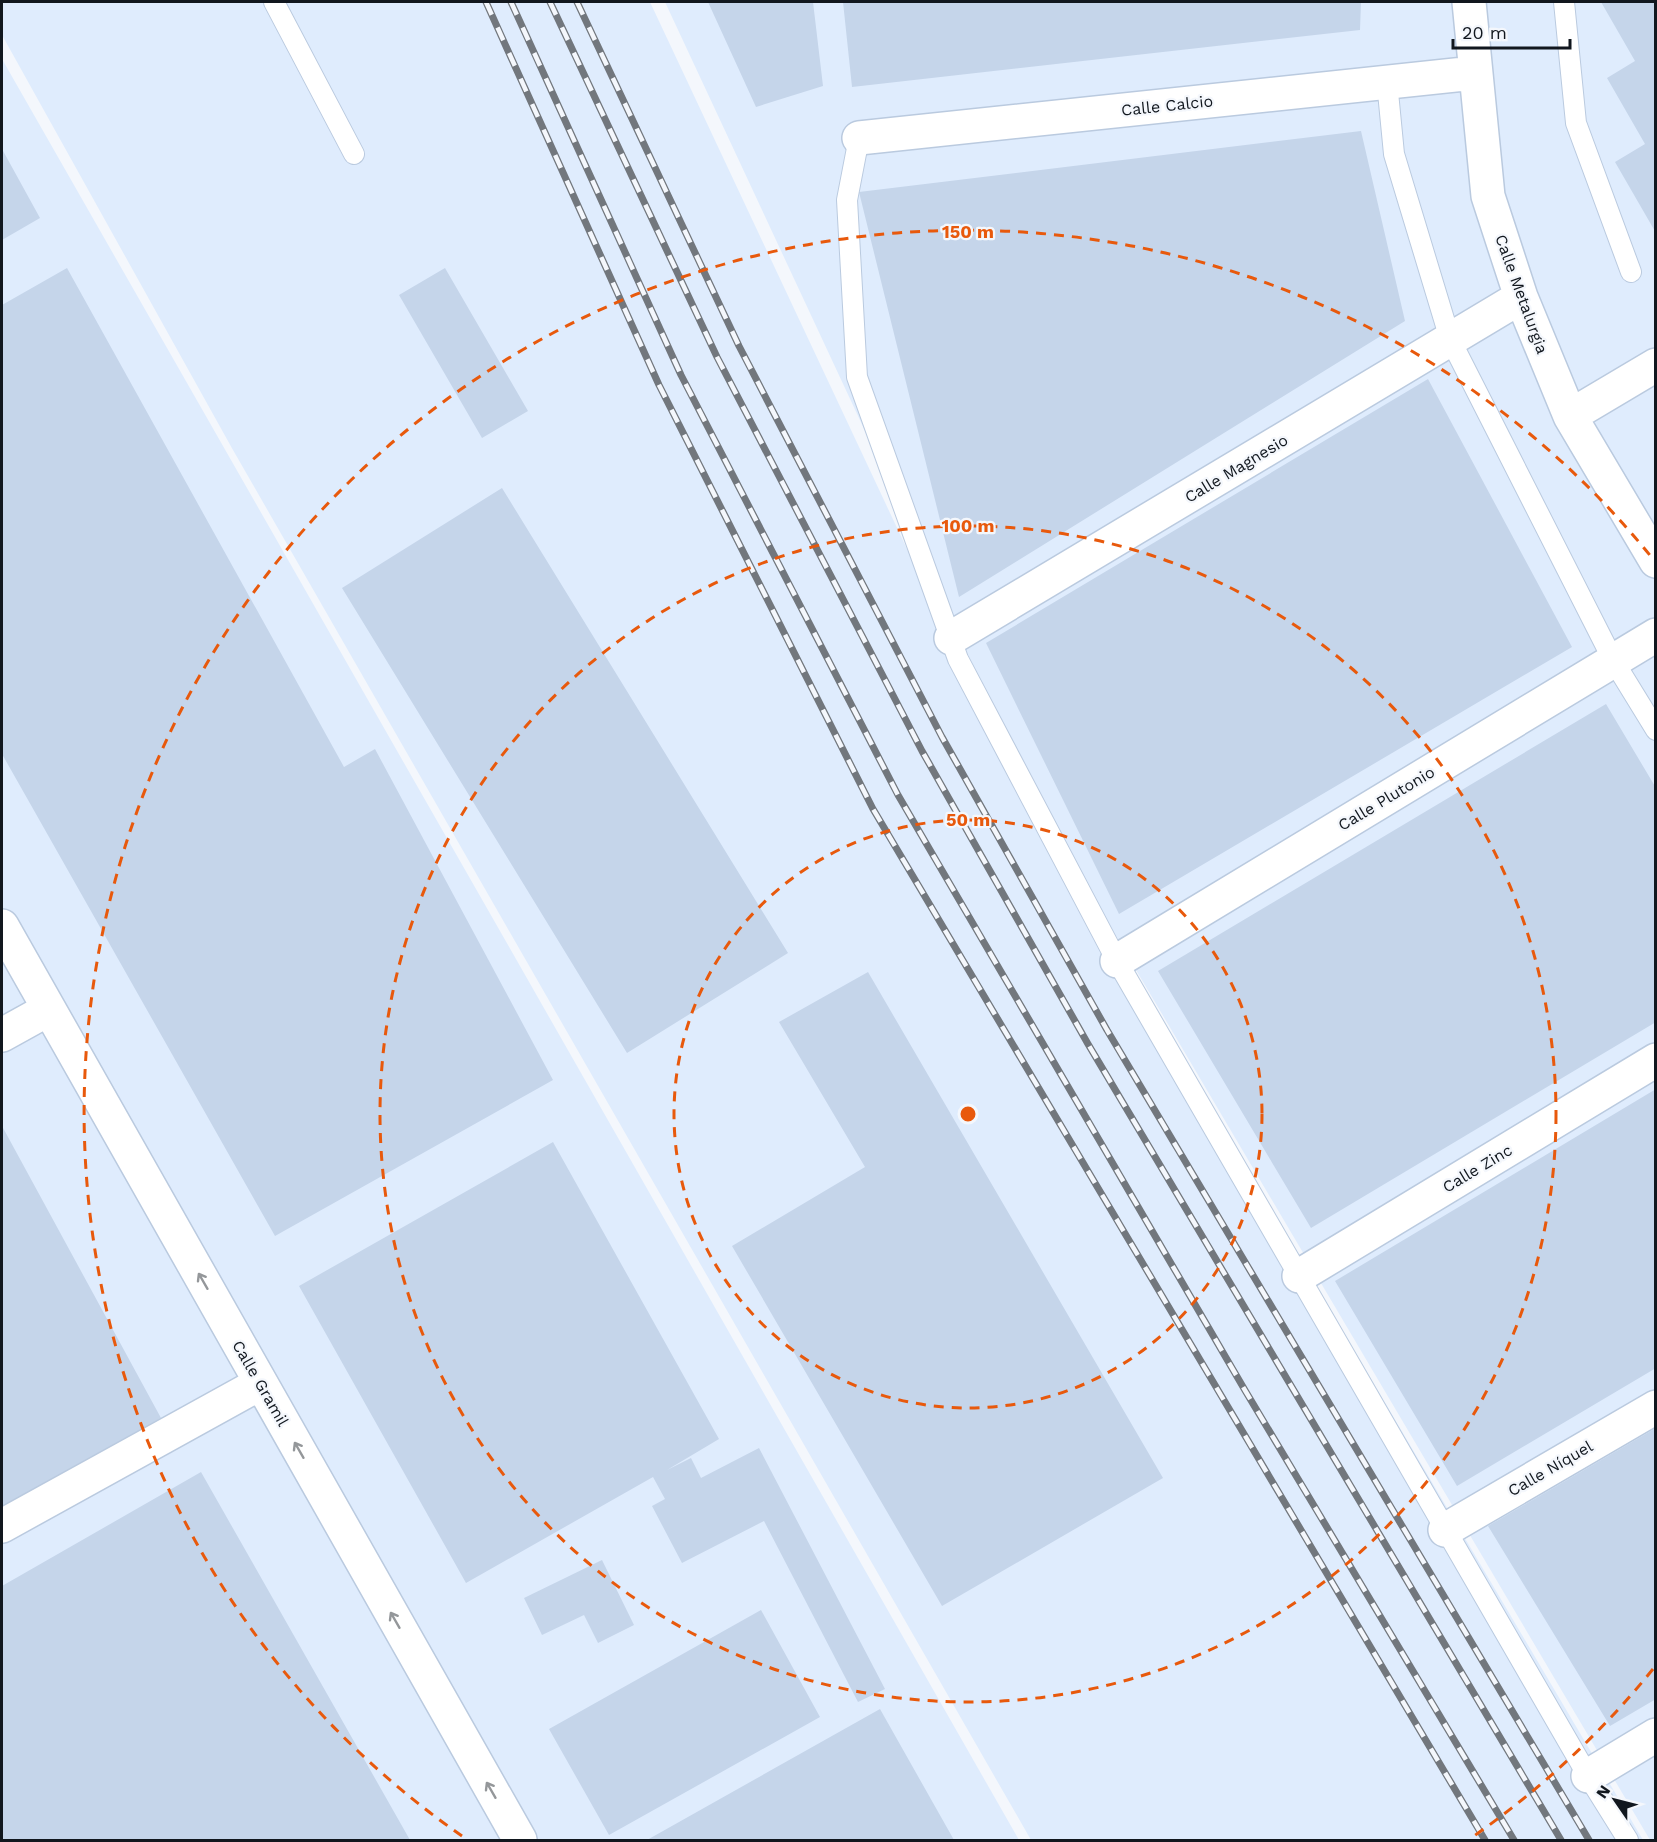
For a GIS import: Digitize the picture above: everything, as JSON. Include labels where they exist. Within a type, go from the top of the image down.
[{"type":"street","name":"Calle Metalurgia","points":[[1469,2],[1474,72],[1488,196],[1521,297],[1570,416],[1656,561]]},
{"type":"street","name":"Calle Calcio","points":[[859,138],[1474,72]]},
{"type":"street","name":"Calle Magnesio","points":[[951,638],[1521,297]]},
{"type":"street","points":[[1570,416],[1655,366]]},
{"type":"street","name":"Calle Plutonio","points":[[1117,961],[1656,635]]},
{"type":"street","name":"Calle Gramil","points":[[2,926],[520,1840]]},
{"type":"street","points":[[2,1035],[49,1009]]},
{"type":"street","name":"Calle Zinc","points":[[1299,1276],[1656,1060]]},
{"type":"street","points":[[2,1526],[261,1383]]},
{"type":"street","name":"Calle Níquel","points":[[1445,1530],[1656,1407]]},
{"type":"street","points":[[1588,1776],[1656,1735]]},
{"type":"lane","points":[[274,2],[354,154]]},
{"type":"lane","points":[[1564,2],[1576,123],[1631,272]]},
{"type":"lane","points":[[1387,82],[1394,154],[1450,339],[1613,660],[1656,730]]},
{"type":"lane","points":[[859,138],[847,200],[857,377],[958,659],[1117,961],[1588,1776],[1628,1840]]},
{"type":"shaded area","points":[[2,2],[650,2],[1007,762],[1643,1840],[1031,1840],[233,450],[2,35]]},
{"type":"shaded area","points":[[665,2],[1655,2],[1655,1840],[1650,1840],[1022,777],[948,609]]},
{"type":"shaded area","points":[[2,59],[1019,1840],[2,1840]]},
{"type":"building","points":[[708,2],[813,2],[823,86],[756,107]]},
{"type":"building","points":[[843,2],[1361,2],[1360,30],[852,87]]},
{"type":"building","points":[[1601,2],[1656,2],[1656,233],[1615,162],[1645,144],[1607,78],[1635,61]]},
{"type":"building","points":[[1361,131],[1405,321],[959,597],[859,192]]},
{"type":"building","points":[[2,149],[40,218],[2,240]]},
{"type":"building","points":[[67,268],[344,767],[375,749],[553,1080],[275,1236],[2,754],[2,305]]},
{"type":"building","points":[[445,268],[528,411],[482,438],[399,295]]},
{"type":"building","points":[[1428,379],[1572,647],[1119,914],[986,643]]},
{"type":"building","points":[[502,488],[788,953],[627,1053],[342,588]]},
{"type":"building","points":[[1606,704],[1656,788],[1656,1022],[1311,1228],[1158,971]]},
{"type":"building","points":[[868,972],[1163,1478],[942,1606],[732,1246],[865,1167],[779,1022]]},
{"type":"building","points":[[1656,1089],[1656,1368],[1457,1486],[1335,1281]]},
{"type":"building","points":[[2,1126],[161,1418],[2,1507]]},
{"type":"building","points":[[553,1142],[719,1439],[667,1470],[691,1458],[701,1478],[759,1448],[885,1689],[858,1702],[764,1521],[682,1563],[652,1506],[665,1499],[653,1477],[466,1583],[299,1286]]},
{"type":"building","points":[[1656,1428],[1656,1699],[1610,1726],[1488,1526]]},
{"type":"building","points":[[201,1472],[410,1840],[2,1840],[2,1586]]},
{"type":"building","points":[[602,1560],[634,1625],[598,1643],[584,1615],[542,1635],[524,1598]]},
{"type":"building","points":[[761,1610],[820,1717],[609,1835],[549,1729]]},
{"type":"building","points":[[880,1709],[954,1840],[647,1840]]},
{"type":"railway","points":[[486,2],[659,385],[873,809],[1485,1840]]},
{"type":"railway","points":[[511,2],[681,375],[898,795],[1246,1392],[1514,1840]]},
{"type":"railway","points":[[550,2],[717,357],[922,751],[1088,1044],[1561,1840]]},
{"type":"railway","points":[[577,2],[739,346],[942,737],[1107,1030],[1589,1840]]}]
